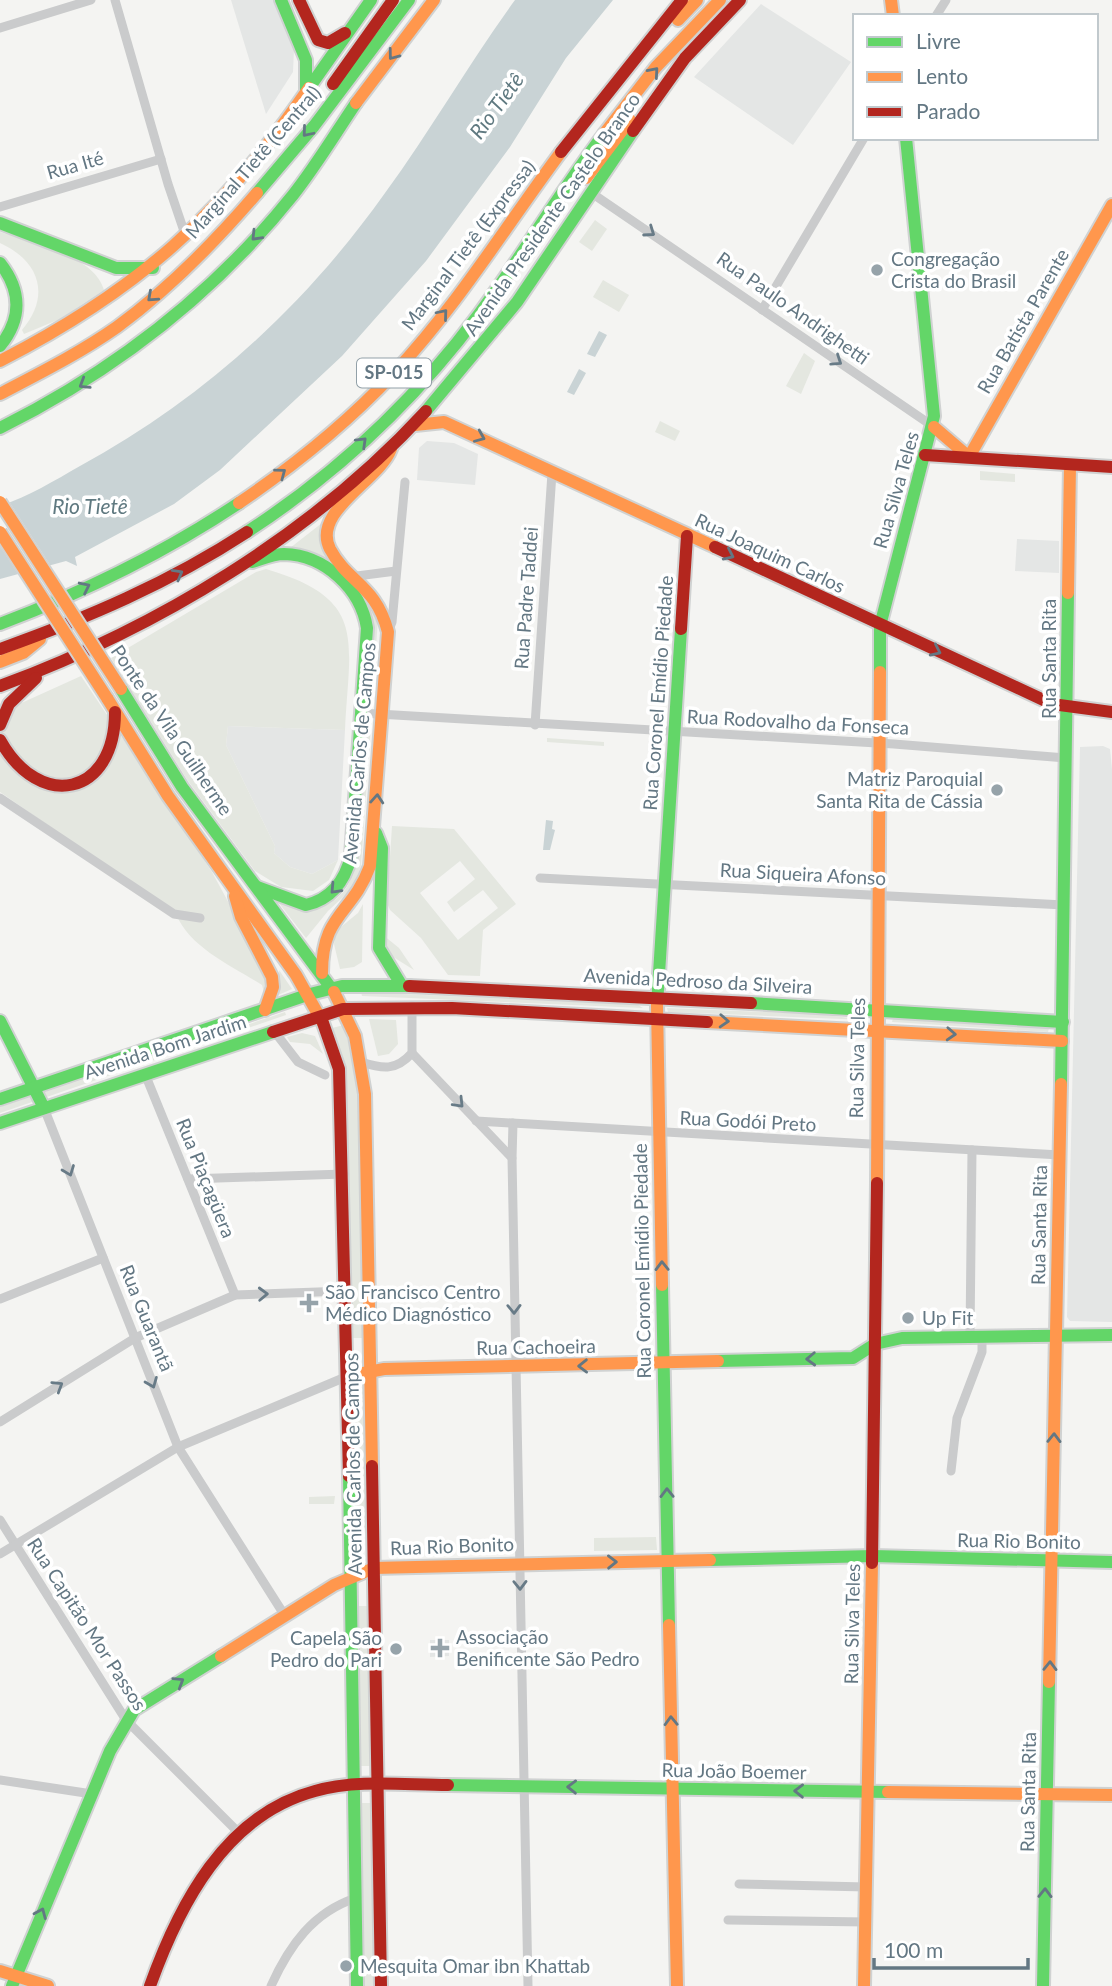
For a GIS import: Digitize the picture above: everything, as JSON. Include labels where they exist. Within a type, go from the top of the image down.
[{"type":"main road","points":[[281,0],[306,60],[305,94]]},
{"type":"main road","points":[[299,0],[318,40],[328,43],[348,31]]},
{"type":"main road","points":[[0,361],[124,292],[186,237],[239,182],[371,0]]},
{"type":"main road","points":[[324,112],[334,81],[393,0]]},
{"type":"main road","name":"Marginal Tietê (Central)","points":[[0,394],[68,359],[132,315],[195,258],[253,197],[324,112],[409,0]]},
{"type":"main road","points":[[0,428],[48,406],[104,371],[177,315],[212,281],[282,208],[434,0]]},
{"type":"main road","name":"Marginal Tietê (Expressa)","points":[[0,624],[141,561],[264,486],[325,439],[394,373],[456,299],[581,123],[682,0]]},
{"type":"main road","points":[[581,123],[601,109],[697,0]]},
{"type":"main road","points":[[0,649],[49,632],[174,577],[245,534],[332,470],[406,400],[459,339],[601,137],[679,43],[720,0]]},
{"type":"main road","name":"Avenida Presidente Castelo Branco","points":[[0,687],[49,667],[139,623],[245,563],[334,499],[391,449],[415,425],[509,315],[593,194],[659,92],[701,40],[740,0]]},
{"type":"main road","points":[[504,278],[520,267],[634,114],[659,92]]},
{"type":"main road","name":"Rua Silva Teles","points":[[864,1986],[873,1556],[880,626],[933,428],[934,410],[906,140]]},
{"type":"main road","name":"Rua Batista Parente","points":[[969,457],[1112,205]]},
{"type":"main road","points":[[0,223],[116,268],[153,268]]},
{"type":"main road","points":[[0,262],[9,272],[19,306],[13,329],[0,346]]},
{"type":"main road","name":"Rua Joaquim Carlos","points":[[415,425],[444,422],[1052,704],[1112,712]]},
{"type":"main road","name":"Rua Paulo Andrighetti","points":[[933,428],[969,457]]},
{"type":"main road","name":"Avenida Carlos de Campos","points":[[381,1986],[365,1105],[361,1062],[343,1009],[322,973],[322,939],[330,923],[351,904],[365,885],[375,830],[388,632],[379,603],[357,576],[331,551],[327,529],[335,512],[389,461],[391,449]]},
{"type":"main road","points":[[925,455],[1112,467]]},
{"type":"main road","name":"Rua Santa Rita","points":[[1043,1986],[1063,1022],[1070,465]]},
{"type":"main road","name":"Ponte da Vila Guilherme","points":[[0,502],[183,787],[322,973]]},
{"type":"main road","name":"Ponte da Vila Guilherme","points":[[0,532],[233,889],[310,994]]},
{"type":"main road","name":"Rua Coronel Emídio Piedade","points":[[677,1986],[656,1018],[687,536]]},
{"type":"main road","name":"Avenida Carlos de Campos","points":[[245,563],[279,554],[302,557],[322,566],[354,592],[367,622],[351,856],[346,875],[328,897],[306,905],[257,887]]},
{"type":"main road","points":[[0,662],[23,653],[49,632]]},
{"type":"main road","points":[[0,725],[9,704],[49,667]]},
{"type":"main road","points":[[0,740],[15,767],[24,776],[36,783],[52,787],[67,786],[80,782],[104,761],[115,733],[115,712]]},
{"type":"main road","points":[[375,830],[382,848],[379,948],[402,986]]},
{"type":"main road","points":[[233,889],[241,917],[272,977],[273,987],[265,1010]]},
{"type":"main road","name":"Avenida Pedroso da Silveira","points":[[331,988],[402,986],[1063,1022]]},
{"type":"main road","name":"Avenida Bom Jardim","points":[[0,1099],[331,988]]},
{"type":"main road","name":"Avenida Carlos de Campos","points":[[310,994],[321,1015],[339,1069],[344,1174],[357,1986]]},
{"type":"main road","name":"Avenida Pedroso da Silveira","points":[[343,1009],[412,1006],[1062,1041]]},
{"type":"main road","name":"Avenida Bom Jardim","points":[[0,1123],[343,1009]]},
{"type":"main road","name":"Rua Guarantã","points":[[0,1021],[44,1108]]},
{"type":"main road","name":"Rua Cachoeira","points":[[348,1376],[371,1370],[853,1358],[875,1344],[902,1338],[1112,1335]]},
{"type":"main road","name":"Rua Rio Bonito","points":[[13,1981],[126,1720],[140,1707],[285,1616],[351,1578],[374,1568],[873,1556],[1112,1562]]},
{"type":"main road","name":"Rua João Boemer","points":[[150,1986],[177,1914],[208,1868],[238,1832],[287,1799],[321,1788],[377,1784],[1112,1795]]},
{"type":"main road","points":[[0,1972],[13,1981],[48,1986]]},
{"type":"street","points":[[0,28],[91,0]]},
{"type":"street","points":[[115,0],[186,237]]},
{"type":"street","points":[[762,310],[863,140]]},
{"type":"street","name":"Rua Ité","points":[[0,206],[161,159]]},
{"type":"street","name":"Rua Paulo Andrighetti","points":[[593,194],[933,428]]},
{"type":"street","name":"Rua Padre Taddei","points":[[535,725],[552,473]]},
{"type":"street","name":"Avenida Carlos de Campos","points":[[388,632],[392,621],[405,482]]},
{"type":"street","points":[[357,576],[396,571]]},
{"type":"street","name":"Rua Rodovalho da Fonseca","points":[[361,713],[674,734],[880,744],[1066,758]]},
{"type":"street","points":[[0,798],[174,914],[200,918]]},
{"type":"street","name":"Rua Siqueira Afonso","points":[[540,878],[1064,905]]},
{"type":"street","points":[[361,1062],[391,1068],[404,1062],[412,1053],[412,1006]]},
{"type":"street","points":[[274,1031],[298,1062],[325,1075]]},
{"type":"street","points":[[412,1053],[512,1158]]},
{"type":"street","name":"Rua Piaçagüera","points":[[145,1074],[235,1295]]},
{"type":"street","name":"Rua Guarantã","points":[[44,1108],[178,1447],[285,1616]]},
{"type":"street","name":"Rua Godói Preto","points":[[476,1121],[1060,1155]]},
{"type":"street","points":[[513,1123],[527,1986]]},
{"type":"street","points":[[951,1471],[957,1418],[982,1352],[976,1336],[972,1150]]},
{"type":"street","points":[[188,1179],[344,1174]]},
{"type":"street","points":[[0,1299],[103,1258]]},
{"type":"street","points":[[0,1422],[135,1338],[235,1295],[346,1291]]},
{"type":"street","name":"Rua Cachoeira","points":[[0,1553],[178,1447],[348,1376]]},
{"type":"street","name":"Rua Capitão Mor Passos","points":[[0,1520],[126,1720],[238,1832]]},
{"type":"street","points":[[0,1780],[92,1794]]},
{"type":"street","points":[[739,1884],[866,1887]]},
{"type":"street","points":[[271,1986],[285,1958],[312,1923],[330,1908],[356,1898]]},
{"type":"street","points":[[728,1920],[866,1922]]},
{"type":"shaded area","points":[[231,0],[273,0],[294,49],[293,72],[266,114]]},
{"type":"shaded area","points":[[761,4],[851,62],[793,145],[694,77]]},
{"type":"shaded area","points":[[595,220],[607,229],[592,251],[579,242]]},
{"type":"shaded area","points":[[0,232],[75,259],[98,278],[104,290],[60,319],[24,334],[22,330],[36,305],[37,281],[24,259],[0,243]]},
{"type":"shaded area","points":[[603,280],[629,295],[619,312],[593,297]]},
{"type":"shaded area","points":[[804,353],[815,361],[801,394],[786,386]]},
{"type":"shaded area","points":[[660,421],[680,431],[675,441],[655,432]]},
{"type":"shaded area","points":[[427,441],[454,443],[478,454],[475,485],[417,480],[419,448]]},
{"type":"shaded area","points":[[980,471],[1015,474],[1015,482],[980,480]]},
{"type":"shaded area","points":[[322,523],[327,555],[373,603],[378,619],[372,701],[367,699],[371,621],[318,559],[290,548]]},
{"type":"shaded area","points":[[1017,539],[1059,541],[1059,573],[1015,571]]},
{"type":"shaded area","points":[[266,569],[299,581],[322,594],[337,609],[346,627],[349,647],[345,730],[228,726],[226,745],[275,846],[274,853],[290,867],[312,874],[338,860],[329,880],[313,891],[281,887],[255,871],[188,781],[111,658],[256,572]]},
{"type":"shaded area","points":[[81,676],[212,872],[278,994],[279,970],[292,989],[260,1003],[265,996],[262,985],[201,946],[182,926],[176,914],[0,792],[0,708],[17,705]]},
{"type":"shaded area","points":[[371,723],[361,866],[354,887],[328,911],[306,938],[275,898],[299,910],[310,911],[329,904],[348,885],[357,853],[365,724]]},
{"type":"shaded area","points":[[228,726],[345,730],[338,860],[312,874],[290,867],[274,853],[275,846],[226,745]]},
{"type":"shaded area","points":[[547,738],[604,742],[604,746],[547,742]]},
{"type":"shaded area","points":[[1103,746],[1110,749],[1112,769],[1112,1322],[1070,1321],[1067,1317],[1080,747]]},
{"type":"shaded area","points":[[392,826],[454,829],[516,904],[483,930],[480,976],[448,975],[421,938],[390,910],[387,903]],"holes":[[[460,861],[475,879],[447,902],[454,912],[483,890],[498,908],[458,940],[420,893]]]},
{"type":"shaded area","points":[[363,904],[362,962],[354,967],[340,969],[334,944],[336,931],[358,913]]},
{"type":"shaded area","points":[[383,935],[399,948],[414,970],[390,955]]},
{"type":"shaded area","points":[[361,992],[638,1005],[643,1008],[362,996]]},
{"type":"shaded area","points":[[667,1008],[816,1014],[867,1020],[668,1012]]},
{"type":"shaded area","points":[[285,1012],[286,1015],[0,1113],[0,1107]]},
{"type":"shaded area","points":[[893,1018],[1049,1028],[1048,1032],[892,1022]]},
{"type":"shaded area","points":[[369,1019],[396,1020],[398,1044],[389,1054],[378,1056]]},
{"type":"shaded area","points":[[344,1025],[356,1069],[359,1094],[364,1338],[353,1338],[347,1095],[345,1069],[332,1028]]},
{"type":"shaded area","points":[[302,1033],[315,1036],[323,1054],[310,1044],[290,1042],[287,1037]]},
{"type":"shaded area","points":[[365,1383],[368,1533],[357,1534],[353,1384]]},
{"type":"shaded area","points":[[335,1496],[334,1504],[309,1504],[309,1497]]},
{"type":"shaded area","points":[[656,1537],[657,1550],[594,1551],[594,1538]]},
{"type":"shaded area","points":[[358,1606],[369,1606],[371,1766],[360,1766]]},
{"type":"shaded area","name":"Associação Benificente São Pedro","points":[[430,1640],[449,1640],[449,1656],[430,1657]]},
{"type":"shaded area","points":[[361,1803],[372,1803],[374,1986],[363,1986]]},
{"type":"water","name":"Rio Tietê","points":[[515,0],[613,0],[566,58],[510,147],[426,261],[342,356],[220,470],[174,504],[75,557],[77,566],[66,561],[0,579],[0,506],[61,477],[125,440],[168,411],[248,347],[285,312],[354,235],[385,193]]},
{"type":"water","points":[[599,331],[607,335],[595,357],[587,354]]},
{"type":"water","points":[[579,369],[586,373],[574,395],[567,392]]},
{"type":"water","points":[[546,820],[553,821],[552,829],[555,830],[550,850],[543,850]]},
{"type":"pier","points":[[8,500],[52,568],[20,577],[0,546],[0,503]]},
{"type":"traffic: fast","points":[[281,0],[306,60],[306,90]]},
{"type":"traffic: fast","points":[[309,88],[371,0]]},
{"type":"traffic: fast","points":[[257,193],[314,126],[409,0]]},
{"type":"traffic: fast","points":[[0,428],[83,382],[122,356],[195,298],[230,266],[293,195],[356,103]]},
{"type":"traffic: fast","points":[[426,411],[517,302],[633,131]]},
{"type":"traffic: fast","points":[[247,532],[343,460],[429,376],[495,292],[604,134]]},
{"type":"traffic: fast","points":[[880,672],[880,626],[934,416],[906,140]]},
{"type":"traffic: fast","points":[[0,223],[116,268],[153,268]]},
{"type":"traffic: fast","points":[[0,263],[12,284],[16,305],[12,326],[0,346]]},
{"type":"traffic: fast","points":[[0,624],[123,570],[239,503]]},
{"type":"traffic: fast","points":[[252,562],[284,554],[313,560],[327,568],[349,588],[357,600],[367,628],[351,856],[345,873],[330,893],[306,905],[257,887]]},
{"type":"traffic: fast","points":[[1061,1084],[1068,593]]},
{"type":"traffic: fast","points":[[657,1005],[681,629]]},
{"type":"traffic: fast","points":[[121,689],[182,787],[334,992]]},
{"type":"traffic: fast","points":[[376,833],[382,848],[379,948],[402,986]]},
{"type":"traffic: fast","points":[[0,1099],[310,994],[342,986],[409,986]]},
{"type":"traffic: fast","points":[[751,1003],[1063,1022]]},
{"type":"traffic: fast","points":[[0,1021],[44,1108]]},
{"type":"traffic: fast","points":[[0,1123],[273,1032]]},
{"type":"traffic: fast","points":[[662,1285],[669,1625]]},
{"type":"traffic: fast","points":[[718,1361],[853,1358],[875,1344],[902,1338],[1112,1335]]},
{"type":"traffic: fast","points":[[349,1476],[357,1986]]},
{"type":"traffic: fast","points":[[710,1560],[873,1556],[1112,1562]]},
{"type":"traffic: fast","points":[[12,1986],[110,1751],[134,1710],[221,1656]]},
{"type":"traffic: fast","points":[[1043,1986],[1049,1682]]},
{"type":"traffic: fast","points":[[448,1785],[888,1792]]},
{"type":"traffic: slow","points":[[356,103],[434,0]]},
{"type":"traffic: slow","points":[[678,20],[697,0]]},
{"type":"traffic: slow","points":[[604,134],[656,67],[720,0]]},
{"type":"traffic: slow","points":[[891,0],[893,14]]},
{"type":"traffic: slow","points":[[0,361],[94,306],[173,246],[243,175],[309,88]]},
{"type":"traffic: slow","points":[[586,178],[630,120]]},
{"type":"traffic: slow","points":[[239,503],[320,442],[394,373],[439,321],[561,152]]},
{"type":"traffic: slow","points":[[0,394],[117,327],[191,264],[257,193]]},
{"type":"traffic: slow","points":[[969,457],[1112,205]]},
{"type":"traffic: slow","points":[[415,425],[444,422],[715,547]]},
{"type":"traffic: slow","points":[[934,427],[969,457]]},
{"type":"traffic: slow","points":[[322,973],[323,953],[332,926],[355,895],[370,866],[388,632],[376,604],[330,549],[327,535],[330,522],[338,509],[374,473],[391,449]]},
{"type":"traffic: slow","points":[[1068,593],[1070,465]]},
{"type":"traffic: slow","points":[[0,502],[121,689]]},
{"type":"traffic: slow","points":[[0,532],[107,698]]},
{"type":"traffic: slow","points":[[0,662],[23,653],[40,639]]},
{"type":"traffic: slow","points":[[877,1183],[880,672]]},
{"type":"traffic: slow","points":[[107,698],[168,796],[296,975],[323,1023]]},
{"type":"traffic: slow","points":[[235,896],[241,917],[272,977],[273,987],[265,1010]]},
{"type":"traffic: slow","points":[[334,992],[355,1036],[365,1094],[372,1466]]},
{"type":"traffic: slow","points":[[657,1005],[662,1285]]},
{"type":"traffic: slow","points":[[707,1022],[1062,1041]]},
{"type":"traffic: slow","points":[[1049,1682],[1061,1084]]},
{"type":"traffic: slow","points":[[348,1376],[384,1369],[718,1361]]},
{"type":"traffic: slow","points":[[221,1656],[334,1585],[374,1568],[710,1560]]},
{"type":"traffic: slow","points":[[864,1986],[872,1563]]},
{"type":"traffic: slow","points":[[669,1625],[677,1986]]},
{"type":"traffic: slow","points":[[888,1792],[1112,1795]]},
{"type":"traffic: slow","points":[[0,1971],[48,1986]]},
{"type":"traffic: jam","points":[[299,0],[318,40],[328,43],[345,33]]},
{"type":"traffic: jam","points":[[333,84],[393,0]]},
{"type":"traffic: jam","points":[[561,152],[682,0]]},
{"type":"traffic: jam","points":[[633,131],[685,58],[740,0]]},
{"type":"traffic: jam","points":[[0,686],[117,636],[229,573],[283,537],[333,498],[381,456],[426,411]]},
{"type":"traffic: jam","points":[[925,455],[1112,467]]},
{"type":"traffic: jam","points":[[0,649],[127,598],[188,567],[247,532]]},
{"type":"traffic: jam","points":[[681,629],[687,536]]},
{"type":"traffic: jam","points":[[715,547],[1052,704],[1112,712]]},
{"type":"traffic: jam","points":[[0,725],[9,704],[36,678]]},
{"type":"traffic: jam","points":[[0,740],[16,763],[35,778],[54,785],[72,784],[89,777],[103,762],[112,740],[115,712]]},
{"type":"traffic: jam","points":[[409,986],[751,1003]]},
{"type":"traffic: jam","points":[[273,1032],[343,1009],[452,1008],[707,1022]]},
{"type":"traffic: jam","points":[[323,1023],[339,1069],[349,1476]]},
{"type":"traffic: jam","points":[[872,1563],[877,1183]]},
{"type":"traffic: jam","points":[[372,1466],[381,1986]]},
{"type":"traffic: jam","points":[[150,1986],[175,1925],[191,1895],[231,1842],[255,1820],[283,1803],[331,1787],[364,1784],[448,1785]]},
{"type":"place","name":"Congregação Crista do Brasil","points":[[877,270]]},
{"type":"place","name":"Matriz Paroquial Santa Rita de Cássia","points":[[997,790]]},
{"type":"place","name":"São Francisco Centro Médico Diagnóstico","points":[[309,1303]]},
{"type":"place","name":"Up Fit","points":[[908,1318]]},
{"type":"place","name":"Associação Benificente São Pedro","points":[[440,1648]]},
{"type":"place","name":"Capela São Pedro do Pari","points":[[396,1649]]},
{"type":"place","name":"Mesquita Omar ibn Khattab","points":[[346,1966]]}]
